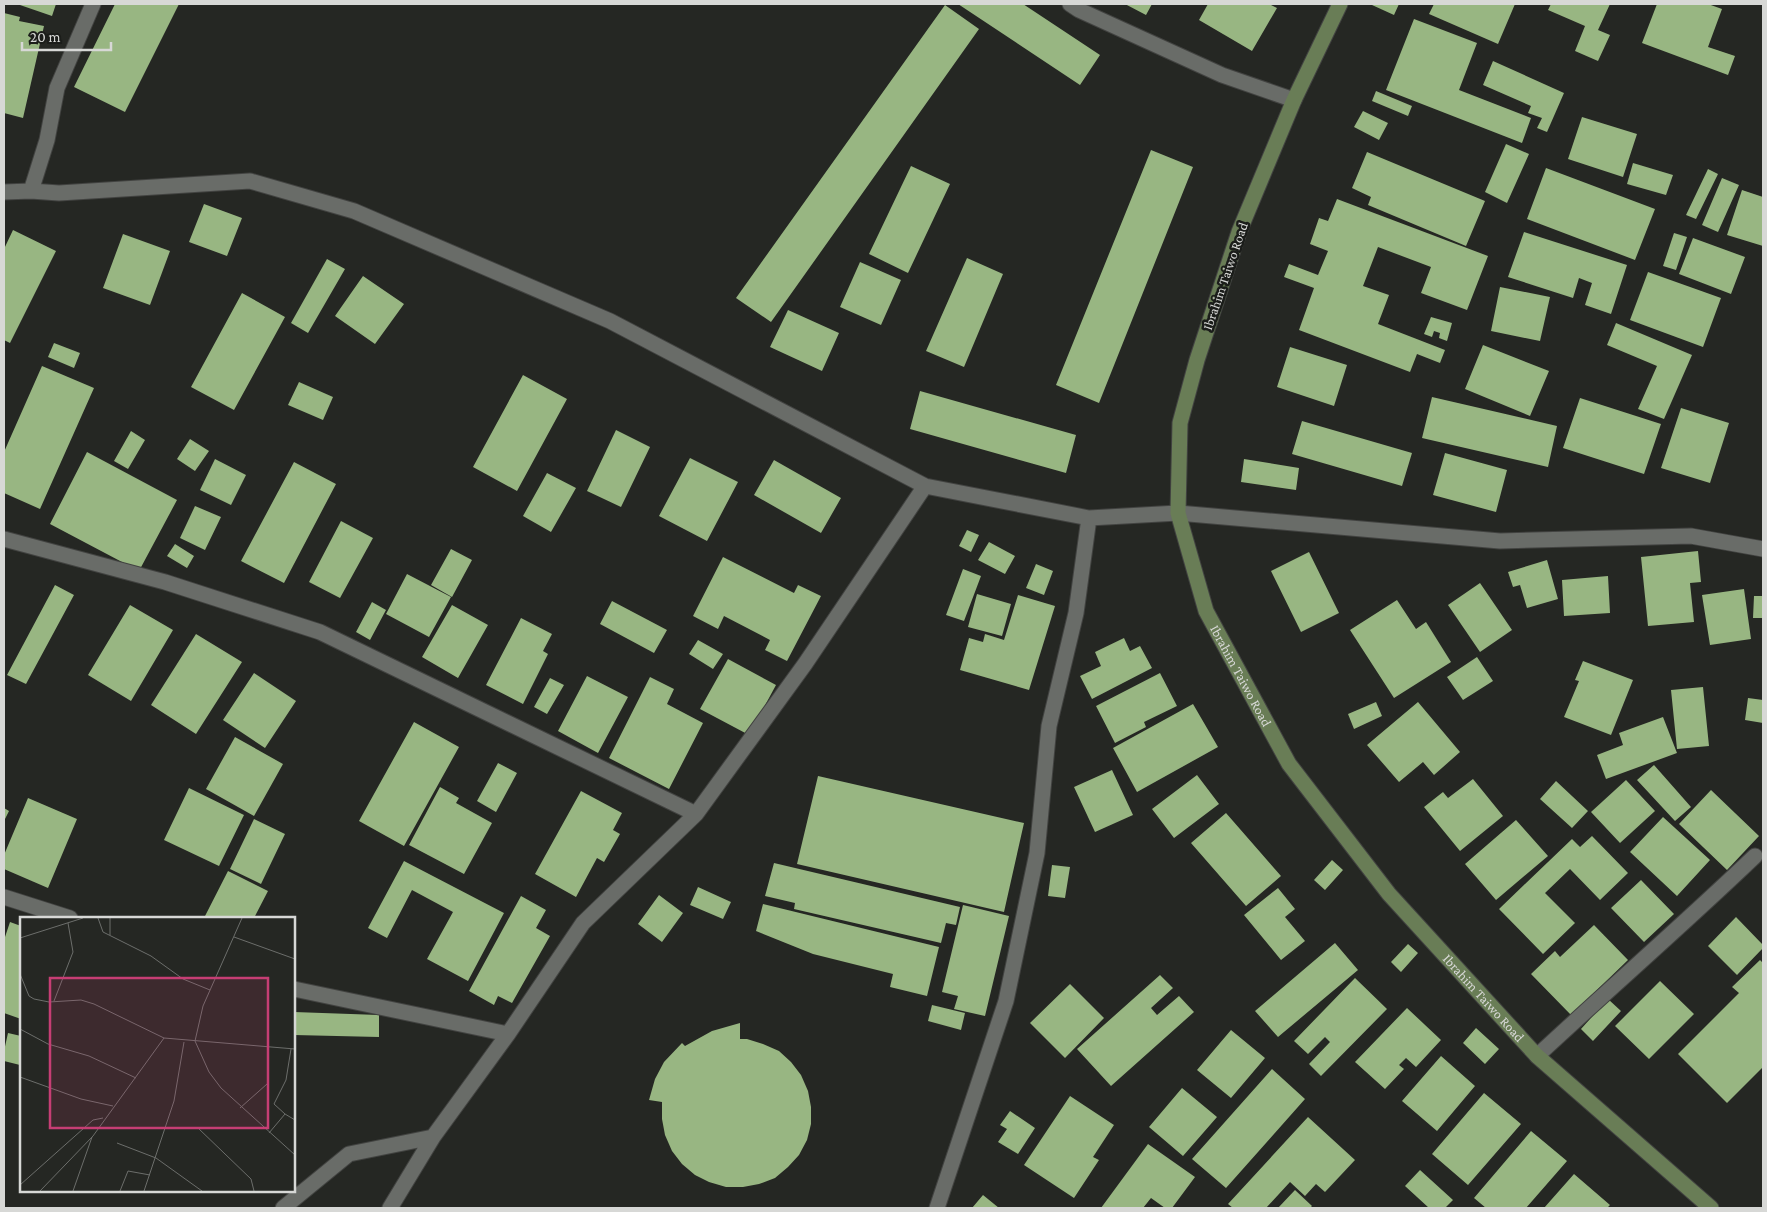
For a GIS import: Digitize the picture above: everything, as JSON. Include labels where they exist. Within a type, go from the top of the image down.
[{"type":"main road","name":"Ibrahim Taiwo Road","points":[[1340,4],[1294,100],[1239,232],[1197,360],[1180,423],[1178,513],[1206,611],[1289,764],[1389,894],[1537,1056],[1712,1208]]},
{"type":"street","points":[[30,191],[47,140],[56,88],[93,4]]},
{"type":"street","points":[[1070,4],[1079,10],[1222,75],[1294,100]]},
{"type":"street","points":[[4,192],[58,193],[250,180],[354,211],[610,321],[925,486],[1089,518],[1178,513],[1500,541],[1691,536],[1763,549]]},
{"type":"street","points":[[390,1208],[432,1137],[508,1034],[583,923],[696,814],[804,664],[925,486]]},
{"type":"street","points":[[937,1208],[1006,1001],[1037,853],[1050,726],[1076,612],[1089,518]]},
{"type":"street","points":[[4,539],[164,582],[320,632],[696,814]]},
{"type":"street","points":[[1537,1056],[1755,856]]},
{"type":"street","points":[[4,898],[67,917]]},
{"type":"street","points":[[295,989],[508,1034]]},
{"type":"street","points":[[283,1208],[349,1154],[432,1137]]},
{"type":"building","points":[[21,4],[56,4],[52,16]]},
{"type":"building","points":[[115,4],[179,4],[125,112],[74,87]]},
{"type":"building","points":[[958,4],[1023,4],[1100,55],[1080,85]]},
{"type":"building","points":[[1125,4],[1152,4],[1146,15]]},
{"type":"building","points":[[1208,4],[1269,4],[1277,8],[1252,51],[1199,20]]},
{"type":"building","points":[[1373,4],[1399,4],[1394,15]]},
{"type":"building","points":[[1434,4],[1515,4],[1498,44],[1429,14]]},
{"type":"building","points":[[1551,4],[1610,4],[1598,30],[1610,35],[1598,61],[1575,51],[1585,26],[1548,10]]},
{"type":"building","points":[[1657,4],[1708,4],[1722,9],[1708,47],[1735,56],[1728,75],[1642,43]]},
{"type":"building","points":[[945,5],[979,29],[771,322],[736,298]]},
{"type":"building","points":[[4,13],[20,17],[19,21],[44,26],[23,118],[4,113]]},
{"type":"building","points":[[1414,19],[1477,43],[1459,90],[1531,118],[1522,143],[1386,90]]},
{"type":"building","points":[[1493,61],[1564,93],[1547,132],[1537,128],[1542,118],[1528,113],[1531,106],[1483,85]]},
{"type":"building","points":[[1376,91],[1412,106],[1408,116],[1372,101]]},
{"type":"building","points":[[1363,111],[1388,123],[1379,140],[1354,127]]},
{"type":"building","points":[[1582,117],[1637,134],[1623,177],[1568,159]]},
{"type":"building","points":[[1506,144],[1529,154],[1507,203],[1485,192]]},
{"type":"building","points":[[1151,150],[1193,167],[1099,403],[1056,385]]},
{"type":"building","points":[[1367,152],[1485,201],[1466,246],[1368,205],[1371,197],[1352,188]]},
{"type":"building","points":[[1633,163],[1673,175],[1666,195],[1627,184]]},
{"type":"building","points":[[911,166],[950,184],[908,273],[869,254]]},
{"type":"building","points":[[1546,168],[1655,209],[1635,260],[1527,219]]},
{"type":"building","points":[[1708,169],[1718,174],[1696,219],[1686,215]]},
{"type":"building","points":[[1722,178],[1739,185],[1718,232],[1702,225]]},
{"type":"building","points":[[1742,190],[1763,197],[1763,246],[1727,235]]},
{"type":"building","points":[[1337,199],[1488,256],[1467,310],[1421,293],[1431,267],[1378,247],[1363,286],[1389,295],[1378,324],[1445,350],[1440,363],[1417,354],[1410,372],[1299,330],[1314,288],[1284,277],[1289,264],[1318,275],[1328,251],[1310,244],[1319,218],[1328,221]]},
{"type":"building","points":[[204,204],[242,218],[227,256],[189,242]]},
{"type":"building","points":[[13,230],[56,251],[10,343],[4,340],[4,249]]},
{"type":"building","points":[[1524,232],[1627,265],[1611,314],[1585,305],[1592,283],[1579,278],[1573,298],[1508,277]]},
{"type":"building","points":[[1674,233],[1687,237],[1676,270],[1663,266]]},
{"type":"building","points":[[123,234],[170,251],[150,305],[103,288]]},
{"type":"building","points":[[1693,238],[1745,257],[1731,294],[1679,274]]},
{"type":"building","points":[[967,258],[1003,274],[964,367],[926,351]]},
{"type":"building","points":[[327,259],[345,269],[308,333],[291,323]]},
{"type":"building","points":[[860,262],[901,280],[881,325],[840,307]]},
{"type":"building","points":[[1648,272],[1721,298],[1703,347],[1630,320]]},
{"type":"building","points":[[363,276],[404,304],[375,344],[335,316]]},
{"type":"building","points":[[1500,287],[1550,297],[1540,341],[1491,331]]},
{"type":"building","points":[[242,293],[285,317],[234,410],[191,387]]},
{"type":"building","points":[[788,310],[839,333],[822,371],[770,347]]},
{"type":"building","points":[[1431,317],[1452,323],[1447,341],[1439,338],[1440,333],[1434,331],[1432,337],[1424,334]]},
{"type":"building","points":[[1616,323],[1692,355],[1664,419],[1638,409],[1657,366],[1607,345]]},
{"type":"building","points":[[54,343],[80,353],[74,368],[48,357]]},
{"type":"building","points":[[1483,345],[1549,371],[1530,416],[1465,389]]},
{"type":"building","points":[[1290,347],[1347,365],[1334,406],[1277,387]]},
{"type":"building","points":[[42,366],[94,388],[40,509],[4,493],[4,452]]},
{"type":"building","points":[[523,375],[567,399],[517,491],[473,467]]},
{"type":"building","points":[[299,382],[333,397],[323,420],[288,405]]},
{"type":"building","points":[[920,391],[1076,435],[1066,473],[910,429]]},
{"type":"building","points":[[1432,397],[1557,426],[1548,467],[1422,438]]},
{"type":"building","points":[[1580,398],[1661,424],[1644,474],[1563,448]]},
{"type":"building","points":[[1681,408],[1729,423],[1710,483],[1661,468]]},
{"type":"building","points":[[1302,421],[1412,453],[1402,486],[1292,454]]},
{"type":"building","points":[[616,430],[650,447],[621,507],[587,491]]},
{"type":"building","points":[[131,431],[145,440],[128,469],[114,461]]},
{"type":"building","points":[[190,439],[209,451],[195,471],[177,459]]},
{"type":"building","points":[[87,452],[177,500],[139,571],[50,524]]},
{"type":"building","points":[[1445,453],[1507,470],[1496,512],[1433,495]]},
{"type":"building","points":[[690,458],[738,482],[707,541],[659,516]]},
{"type":"building","points":[[215,459],[246,475],[231,505],[200,490]]},
{"type":"building","points":[[1244,459],[1299,468],[1296,490],[1241,482]]},
{"type":"building","points":[[774,460],[841,498],[821,533],[754,495]]},
{"type":"building","points":[[294,462],[336,484],[284,583],[241,561]]},
{"type":"building","points":[[547,473],[576,488],[551,532],[523,516]]},
{"type":"building","points":[[195,506],[221,517],[205,550],[180,538]]},
{"type":"building","points":[[341,521],[373,538],[340,598],[309,582]]},
{"type":"building","points":[[967,530],[979,535],[971,552],[959,546]]},
{"type":"building","points":[[989,542],[1015,556],[1005,574],[978,560]]},
{"type":"building","points":[[175,544],[194,556],[187,568],[167,556]]},
{"type":"building","points":[[451,549],[472,560],[452,597],[431,585]]},
{"type":"building","points":[[1698,551],[1701,582],[1690,583],[1694,622],[1648,626],[1641,557]]},
{"type":"building","points":[[1309,552],[1339,613],[1301,632],[1271,571]]},
{"type":"building","points":[[723,557],[794,593],[798,585],[821,596],[787,661],[765,650],[770,640],[724,616],[718,629],[693,616]]},
{"type":"building","points":[[1547,560],[1558,599],[1527,608],[1520,585],[1513,587],[1508,572]]},
{"type":"building","points":[[1036,564],[1053,571],[1044,595],[1026,588]]},
{"type":"building","points":[[963,569],[981,576],[964,621],[946,615]]},
{"type":"building","points":[[407,574],[451,597],[429,637],[386,614]]},
{"type":"building","points":[[1608,576],[1610,613],[1564,616],[1562,580]]},
{"type":"building","points":[[1480,583],[1512,630],[1480,652],[1448,605]]},
{"type":"building","points":[[55,585],[74,595],[26,684],[7,675]]},
{"type":"building","points":[[1744,589],[1751,639],[1710,645],[1702,595]]},
{"type":"building","points":[[977,594],[1011,604],[1002,636],[968,627]]},
{"type":"building","points":[[1018,595],[1055,606],[1029,690],[960,670],[969,638],[983,642],[985,634],[1004,640]]},
{"type":"building","points":[[1754,596],[1763,596],[1763,618],[1753,618]]},
{"type":"building","points":[[1397,600],[1416,629],[1426,622],[1451,662],[1394,698],[1350,630]]},
{"type":"building","points":[[612,601],[667,630],[654,653],[600,624]]},
{"type":"building","points":[[372,602],[386,610],[370,640],[356,632]]},
{"type":"building","points":[[130,605],[173,630],[131,701],[88,675]]},
{"type":"building","points":[[452,605],[488,625],[458,678],[422,657]]},
{"type":"building","points":[[521,618],[552,634],[543,651],[548,654],[523,704],[486,685]]},
{"type":"building","points":[[196,634],[242,662],[196,734],[151,705]]},
{"type":"building","points":[[1124,638],[1130,651],[1140,646],[1152,668],[1092,699],[1080,676],[1101,666],[1095,652]]},
{"type":"building","points":[[698,640],[723,654],[713,669],[689,654]]},
{"type":"building","points":[[1477,657],[1493,681],[1463,700],[1447,677]]},
{"type":"building","points":[[728,659],[776,685],[749,735],[700,709]]},
{"type":"building","points":[[1583,661],[1633,680],[1611,735],[1564,717],[1579,681],[1575,680]]},
{"type":"building","points":[[254,673],[296,701],[265,748],[223,720]]},
{"type":"building","points":[[1160,673],[1177,706],[1144,722],[1146,727],[1115,743],[1096,706]]},
{"type":"building","points":[[587,676],[628,697],[598,753],[558,731]]},
{"type":"building","points":[[650,677],[674,689],[667,704],[703,723],[669,789],[609,758]]},
{"type":"building","points":[[550,678],[564,685],[547,714],[534,707]]},
{"type":"building","points":[[1703,687],[1709,746],[1677,749],[1671,690]]},
{"type":"building","points":[[1748,698],[1763,700],[1763,723],[1745,720]]},
{"type":"building","points":[[1376,702],[1382,716],[1354,729],[1348,714]]},
{"type":"building","points":[[1418,702],[1460,752],[1434,775],[1423,762],[1399,782],[1367,745]]},
{"type":"building","points":[[1193,704],[1218,747],[1137,792],[1113,748]]},
{"type":"building","points":[[1663,717],[1677,753],[1606,779],[1597,755],[1623,745],[1619,733]]},
{"type":"building","points":[[414,722],[459,747],[404,846],[359,821]]},
{"type":"building","points":[[235,737],[283,764],[254,816],[206,789]]},
{"type":"building","points":[[498,763],[517,773],[496,812],[477,801]]},
{"type":"building","points":[[1654,765],[1691,807],[1675,821],[1637,780]]},
{"type":"building","points":[[1112,770],[1133,815],[1095,832],[1074,787]]},
{"type":"building","points":[[1197,775],[1219,804],[1174,838],[1152,809]]},
{"type":"building","points":[[818,776],[1024,823],[1004,912],[797,864]]},
{"type":"building","points":[[1473,779],[1503,816],[1460,851],[1424,807],[1443,792],[1448,798]]},
{"type":"building","points":[[1626,780],[1655,811],[1620,843],[1591,812]]},
{"type":"building","points":[[1556,781],[1588,811],[1572,828],[1540,799]]},
{"type":"building","points":[[440,787],[459,798],[456,803],[492,823],[464,874],[409,845]]},
{"type":"building","points":[[189,788],[244,815],[219,866],[164,840]]},
{"type":"building","points":[[1711,790],[1759,836],[1727,870],[1679,824]]},
{"type":"building","points":[[581,791],[622,813],[613,830],[620,834],[604,862],[597,858],[576,897],[535,874]]},
{"type":"building","points":[[28,798],[77,819],[48,888],[4,869],[4,855]]},
{"type":"building","points":[[4,808],[9,811],[4,821]]},
{"type":"building","points":[[1226,813],[1281,876],[1246,906],[1191,843]]},
{"type":"building","points":[[1663,817],[1710,860],[1677,896],[1630,852]]},
{"type":"building","points":[[254,819],[285,834],[261,884],[230,869]]},
{"type":"building","points":[[1516,820],[1548,856],[1496,900],[1465,864]]},
{"type":"building","points":[[1592,836],[1628,873],[1600,900],[1570,869],[1545,893],[1575,923],[1543,954],[1499,909],[1572,839],[1580,847]]},
{"type":"building","points":[[1332,860],[1343,870],[1325,890],[1314,880]]},
{"type":"building","points":[[404,861],[504,913],[468,981],[427,959],[453,912],[412,890],[387,938],[368,928]]},
{"type":"building","points":[[774,863],[960,907],[956,925],[946,923],[941,943],[794,909],[795,903],[765,896]]},
{"type":"building","points":[[1052,865],[1070,867],[1065,898],[1048,896]]},
{"type":"building","points":[[228,871],[268,891],[255,917],[205,917]]},
{"type":"building","points":[[1641,880],[1674,914],[1644,942],[1611,908]]},
{"type":"building","points":[[698,887],[731,902],[723,919],[690,905]]},
{"type":"building","points":[[1278,888],[1295,909],[1285,917],[1305,941],[1281,960],[1244,915]]},
{"type":"building","points":[[659,895],[683,913],[662,942],[638,924]]},
{"type":"building","points":[[521,896],[546,910],[536,928],[550,936],[512,1003],[498,996],[494,1005],[469,991]]},
{"type":"building","points":[[763,904],[939,947],[927,996],[890,987],[893,974],[813,954],[756,931]]},
{"type":"building","points":[[963,905],[1009,916],[985,1016],[954,1009],[958,996],[942,992]]},
{"type":"building","points":[[1736,917],[1763,945],[1763,948],[1737,975],[1708,946]]},
{"type":"building","points":[[10,922],[20,926],[20,1019],[4,1013],[4,940]]},
{"type":"building","points":[[1594,925],[1628,960],[1571,1015],[1531,974],[1555,951],[1560,957]]},
{"type":"building","points":[[1335,943],[1358,970],[1278,1037],[1255,1011]]},
{"type":"building","points":[[1408,944],[1418,953],[1401,972],[1391,962]]},
{"type":"building","points":[[1760,960],[1763,963],[1763,1067],[1727,1103],[1678,1054],[1739,993],[1732,987]]},
{"type":"building","points":[[1160,975],[1173,988],[1151,1008],[1157,1015],[1179,996],[1194,1012],[1111,1086],[1077,1049]]},
{"type":"building","points":[[1355,978],[1387,1009],[1321,1076],[1309,1064],[1330,1042],[1325,1037],[1308,1054],[1294,1041]]},
{"type":"building","points":[[1660,981],[1694,1014],[1649,1059],[1615,1026]]},
{"type":"building","points":[[1070,984],[1104,1018],[1065,1058],[1030,1023]]},
{"type":"building","points":[[1608,999],[1621,1011],[1593,1041],[1581,1029]]},
{"type":"building","points":[[932,1005],[965,1013],[961,1030],[928,1021]]},
{"type":"building","points":[[1407,1008],[1441,1040],[1416,1067],[1406,1058],[1399,1065],[1404,1069],[1385,1089],[1355,1062]]},
{"type":"building","points":[[295,1012],[379,1015],[379,1037],[295,1035]]},
{"type":"building","points":[[740,1023],[740,1039],[747,1039],[779,1051],[801,1075],[808,1091],[811,1107],[811,1124],[807,1140],[799,1155],[775,1178],[743,1187],[726,1187],[695,1175],[682,1164],[672,1151],[665,1135],[662,1119],[662,1102],[649,1100],[655,1079],[664,1062],[682,1043],[685,1046],[712,1031]]},
{"type":"building","points":[[1476,1028],[1499,1049],[1485,1064],[1463,1043]]},
{"type":"building","points":[[1231,1030],[1265,1058],[1231,1098],[1197,1070]]},
{"type":"building","points":[[8,1033],[20,1036],[20,1065],[4,1061]]},
{"type":"building","points":[[1441,1056],[1475,1086],[1437,1131],[1402,1101]]},
{"type":"building","points":[[1272,1069],[1305,1099],[1226,1188],[1192,1159]]},
{"type":"building","points":[[1182,1088],[1217,1117],[1183,1156],[1149,1127]]},
{"type":"building","points":[[1484,1093],[1521,1124],[1468,1185],[1432,1154]]},
{"type":"building","points":[[1070,1096],[1114,1125],[1093,1157],[1099,1160],[1074,1198],[1024,1165]]},
{"type":"building","points":[[1010,1111],[1035,1128],[1018,1154],[998,1142],[1007,1129],[1000,1125]]},
{"type":"building","points":[[1308,1117],[1355,1160],[1325,1192],[1316,1184],[1305,1196],[1290,1182],[1266,1208],[1233,1208],[1228,1204]]},
{"type":"building","points":[[1531,1131],[1567,1161],[1526,1208],[1486,1208],[1474,1198]]},
{"type":"building","points":[[1148,1144],[1195,1177],[1172,1208],[1165,1208],[1151,1198],[1143,1208],[1101,1208]]},
{"type":"building","points":[[1420,1170],[1453,1200],[1445,1208],[1429,1208],[1405,1186]]},
{"type":"building","points":[[1574,1174],[1610,1205],[1607,1208],[1544,1208]]},
{"type":"building","points":[[1295,1190],[1312,1206],[1310,1208],[1278,1208]]},
{"type":"building","points":[[983,1195],[999,1208],[972,1208]]}]
